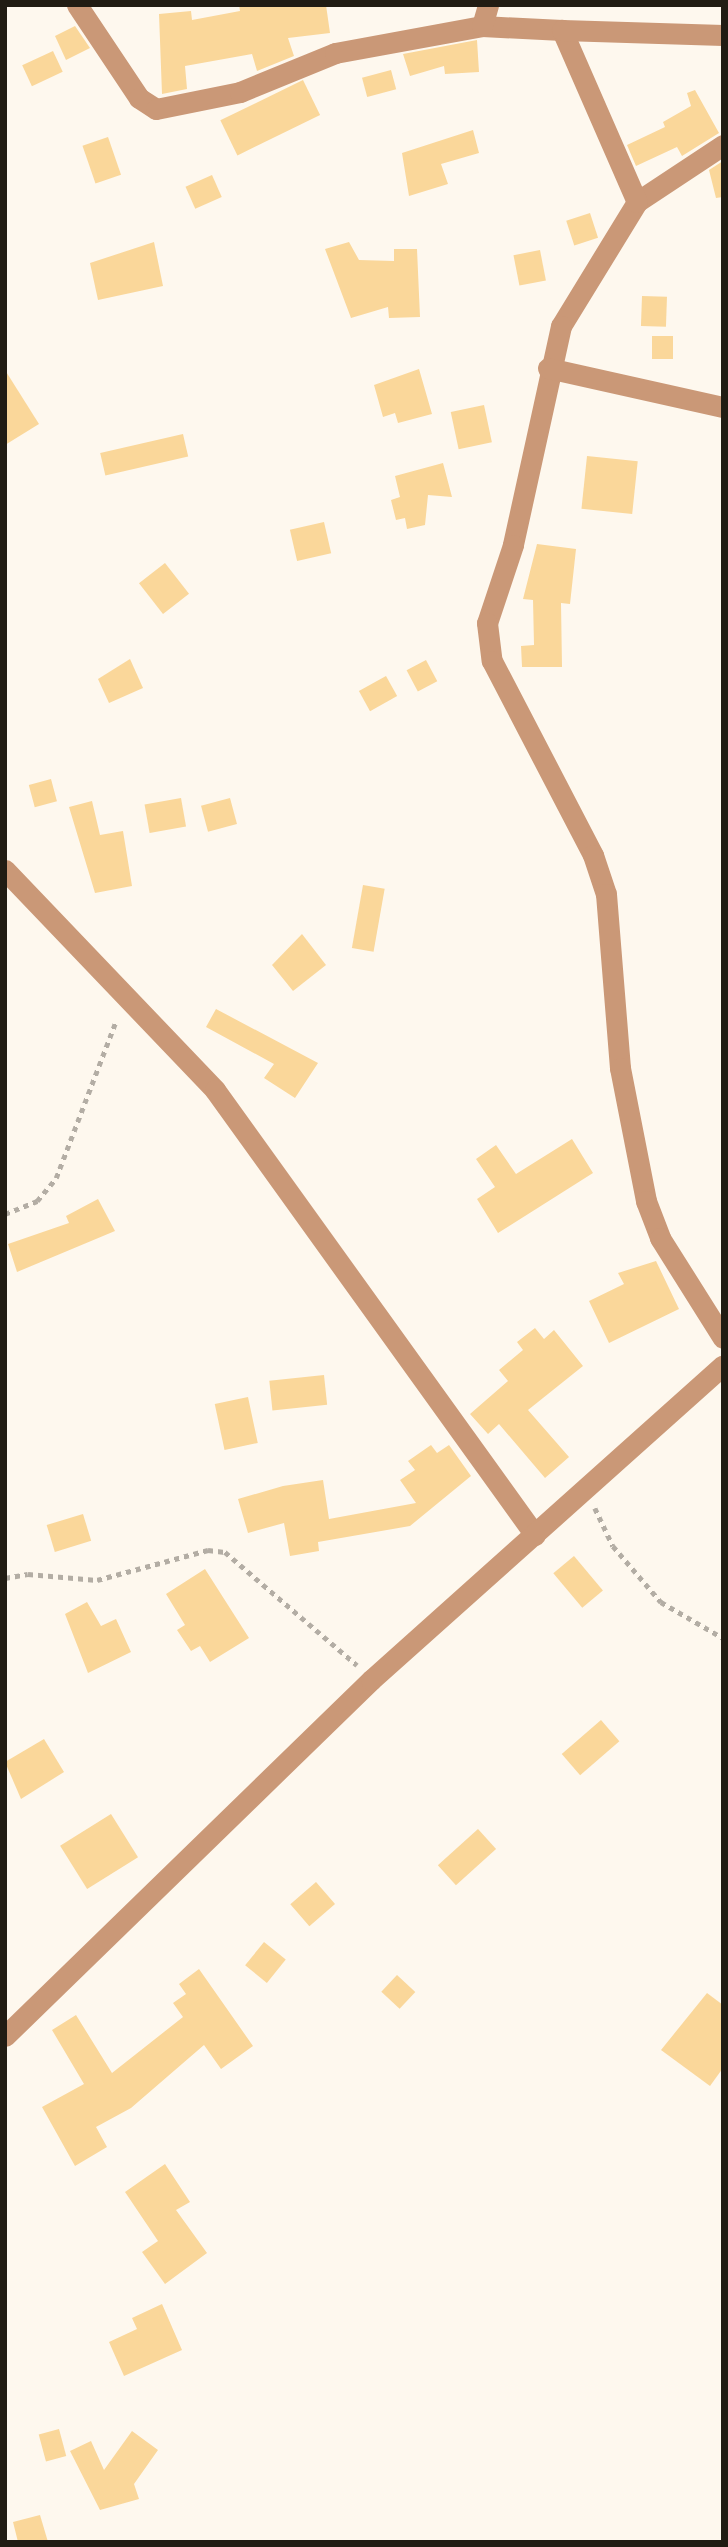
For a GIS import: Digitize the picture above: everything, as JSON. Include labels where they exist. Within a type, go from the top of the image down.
[{"type":"street","points":[[77,5],[139,98],[156,109],[240,92],[335,53],[482,26],[723,35]]},
{"type":"street","points":[[482,26],[488,5]]},
{"type":"street","points":[[562,30],[636,202]]},
{"type":"street","points":[[723,145],[636,202],[561,326],[548,368],[487,642],[593,855],[606,894],[620,1068],[646,1201],[660,1238],[723,1338]]},
{"type":"street","points":[[548,368],[723,407]]},
{"type":"street","points":[[5,870],[215,1090],[303,1205],[463,1442],[535,1535]]},
{"type":"street","points":[[5,2036],[371,1680],[723,1365]]},
{"type":"path","points":[[5,1214],[37,1201],[56,1178],[126,994]]},
{"type":"path","points":[[586,1488],[613,1546],[661,1602],[723,1639]]},
{"type":"path","points":[[5,1578],[28,1574],[97,1580],[208,1550],[225,1552],[371,1680]]},
{"type":"building","points":[[239,5],[326,5],[330,33],[288,38],[294,56],[257,71],[252,54],[185,66],[187,89],[162,94],[159,14],[191,11],[192,20],[240,11]]},
{"type":"building","points":[[75,26],[90,48],[66,60],[55,36]]},
{"type":"building","points":[[477,40],[479,72],[445,74],[444,66],[410,76],[403,54]]},
{"type":"building","points":[[53,51],[63,72],[32,86],[22,65]]},
{"type":"building","points":[[391,70],[396,89],[367,97],[362,78]]},
{"type":"building","points":[[303,80],[320,115],[237,155],[220,120]]},
{"type":"building","points":[[695,90],[719,133],[682,156],[677,147],[636,166],[627,145],[665,127],[663,122],[691,106],[687,93]]},
{"type":"building","points":[[473,130],[479,153],[441,164],[448,184],[409,196],[402,153]]},
{"type":"building","points":[[108,137],[121,175],[95,184],[82,146]]},
{"type":"building","points":[[723,161],[723,197],[716,198],[709,170]]},
{"type":"building","points":[[212,175],[222,197],[195,209],[186,187]]},
{"type":"building","points":[[590,213],[598,238],[574,245],[566,221]]},
{"type":"building","points":[[154,242],[163,286],[98,300],[90,263]]},
{"type":"building","points":[[349,242],[359,260],[394,261],[394,249],[417,249],[420,317],[389,318],[388,307],[351,318],[325,249]]},
{"type":"building","points":[[540,250],[546,280],[519,286],[513,255]]},
{"type":"building","points":[[642,296],[667,297],[666,327],[641,326]]},
{"type":"building","points":[[652,336],[673,336],[673,359],[652,359]]},
{"type":"building","points":[[419,369],[432,414],[398,423],[395,413],[383,417],[374,385]]},
{"type":"building","points":[[5,370],[39,424],[5,445]]},
{"type":"building","points":[[484,405],[492,442],[459,449],[451,412]]},
{"type":"building","points":[[183,434],[188,456],[105,476],[100,453]]},
{"type":"building","points":[[587,456],[638,461],[632,514],[581,509]]},
{"type":"building","points":[[443,463],[452,497],[428,495],[425,525],[407,529],[405,518],[396,520],[391,500],[400,497],[395,476]]},
{"type":"building","points":[[324,522],[331,553],[297,561],[290,530]]},
{"type":"building","points":[[537,544],[576,549],[570,604],[561,603],[562,667],[522,667],[521,646],[534,645],[533,600],[523,599]]},
{"type":"building","points":[[165,563],[189,594],[163,614],[139,583]]},
{"type":"building","points":[[130,659],[143,688],[109,703],[98,679]]},
{"type":"building","points":[[426,660],[437,681],[418,692],[407,670]]},
{"type":"building","points":[[386,676],[397,696],[370,711],[359,691]]},
{"type":"building","points":[[51,779],[57,801],[35,807],[29,785]]},
{"type":"building","points":[[181,798],[186,827],[150,833],[145,804]]},
{"type":"building","points":[[230,798],[237,824],[208,832],[201,806]]},
{"type":"building","points":[[92,801],[100,835],[123,831],[132,886],[95,893],[69,807]]},
{"type":"building","points":[[363,885],[385,889],[374,952],[352,948]]},
{"type":"building","points":[[302,934],[326,965],[293,991],[272,965]]},
{"type":"building","points":[[216,1009],[318,1063],[295,1098],[264,1078],[274,1064],[206,1027]]},
{"type":"building","points":[[572,1139],[593,1173],[498,1233],[477,1199],[495,1187],[476,1159],[496,1145],[516,1174]]},
{"type":"building","points":[[98,1199],[115,1231],[17,1272],[8,1244],[69,1223],[66,1216]]},
{"type":"building","points":[[656,1261],[679,1309],[609,1343],[589,1301],[624,1284],[618,1273]]},
{"type":"building","points":[[535,1328],[544,1339],[554,1330],[583,1366],[528,1410],[569,1457],[545,1478],[499,1424],[488,1434],[470,1414],[508,1381],[499,1370],[523,1350],[517,1342]]},
{"type":"building","points":[[324,1375],[327,1405],[272,1411],[269,1381]]},
{"type":"building","points":[[248,1397],[258,1443],[225,1450],[215,1404]]},
{"type":"building","points":[[431,1445],[437,1453],[449,1445],[471,1476],[410,1526],[318,1542],[319,1551],[290,1556],[284,1523],[248,1533],[238,1499],[283,1486],[323,1480],[329,1519],[416,1503],[400,1480],[415,1470],[408,1461]]},
{"type":"building","points":[[83,1514],[91,1541],[55,1552],[47,1525]]},
{"type":"building","points":[[574,1556],[603,1590],[582,1608],[553,1573]]},
{"type":"building","points":[[205,1569],[249,1638],[210,1662],[200,1646],[191,1651],[177,1630],[185,1625],[166,1594]]},
{"type":"building","points":[[87,1602],[101,1626],[116,1619],[131,1652],[88,1673],[65,1614]]},
{"type":"building","points":[[601,1720],[619,1741],[580,1775],[562,1754]]},
{"type":"building","points":[[44,1739],[64,1772],[21,1799],[5,1762]]},
{"type":"building","points":[[111,1814],[138,1857],[87,1889],[60,1846]]},
{"type":"building","points":[[478,1829],[496,1849],[456,1885],[438,1865]]},
{"type":"building","points":[[316,1882],[335,1904],[309,1926],[290,1904]]},
{"type":"building","points":[[264,1942],[286,1960],[267,1983],[245,1965]]},
{"type":"building","points":[[199,1969],[253,2046],[221,2069],[204,2045],[131,2108],[96,2127],[107,2147],[75,2166],[42,2107],[84,2084],[52,2030],[76,2015],[112,2073],[183,2017],[173,2003],[186,1994],[179,1984]]},
{"type":"building","points":[[397,1975],[415,1992],[400,2009],[381,1992]]},
{"type":"building","points":[[707,1993],[723,2005],[723,2068],[710,2086],[661,2050]]},
{"type":"building","points":[[165,2164],[190,2202],[176,2210],[207,2253],[165,2284],[142,2252],[158,2241],[125,2192]]},
{"type":"building","points":[[162,2304],[182,2350],[124,2376],[109,2342],[137,2329],[132,2318]]},
{"type":"building","points":[[59,2429],[66,2456],[46,2461],[39,2434]]},
{"type":"building","points":[[132,2431],[158,2450],[134,2484],[139,2499],[100,2510],[70,2451],[91,2441],[104,2470]]},
{"type":"building","points":[[40,2515],[48,2542],[18,2542],[13,2522]]}]
